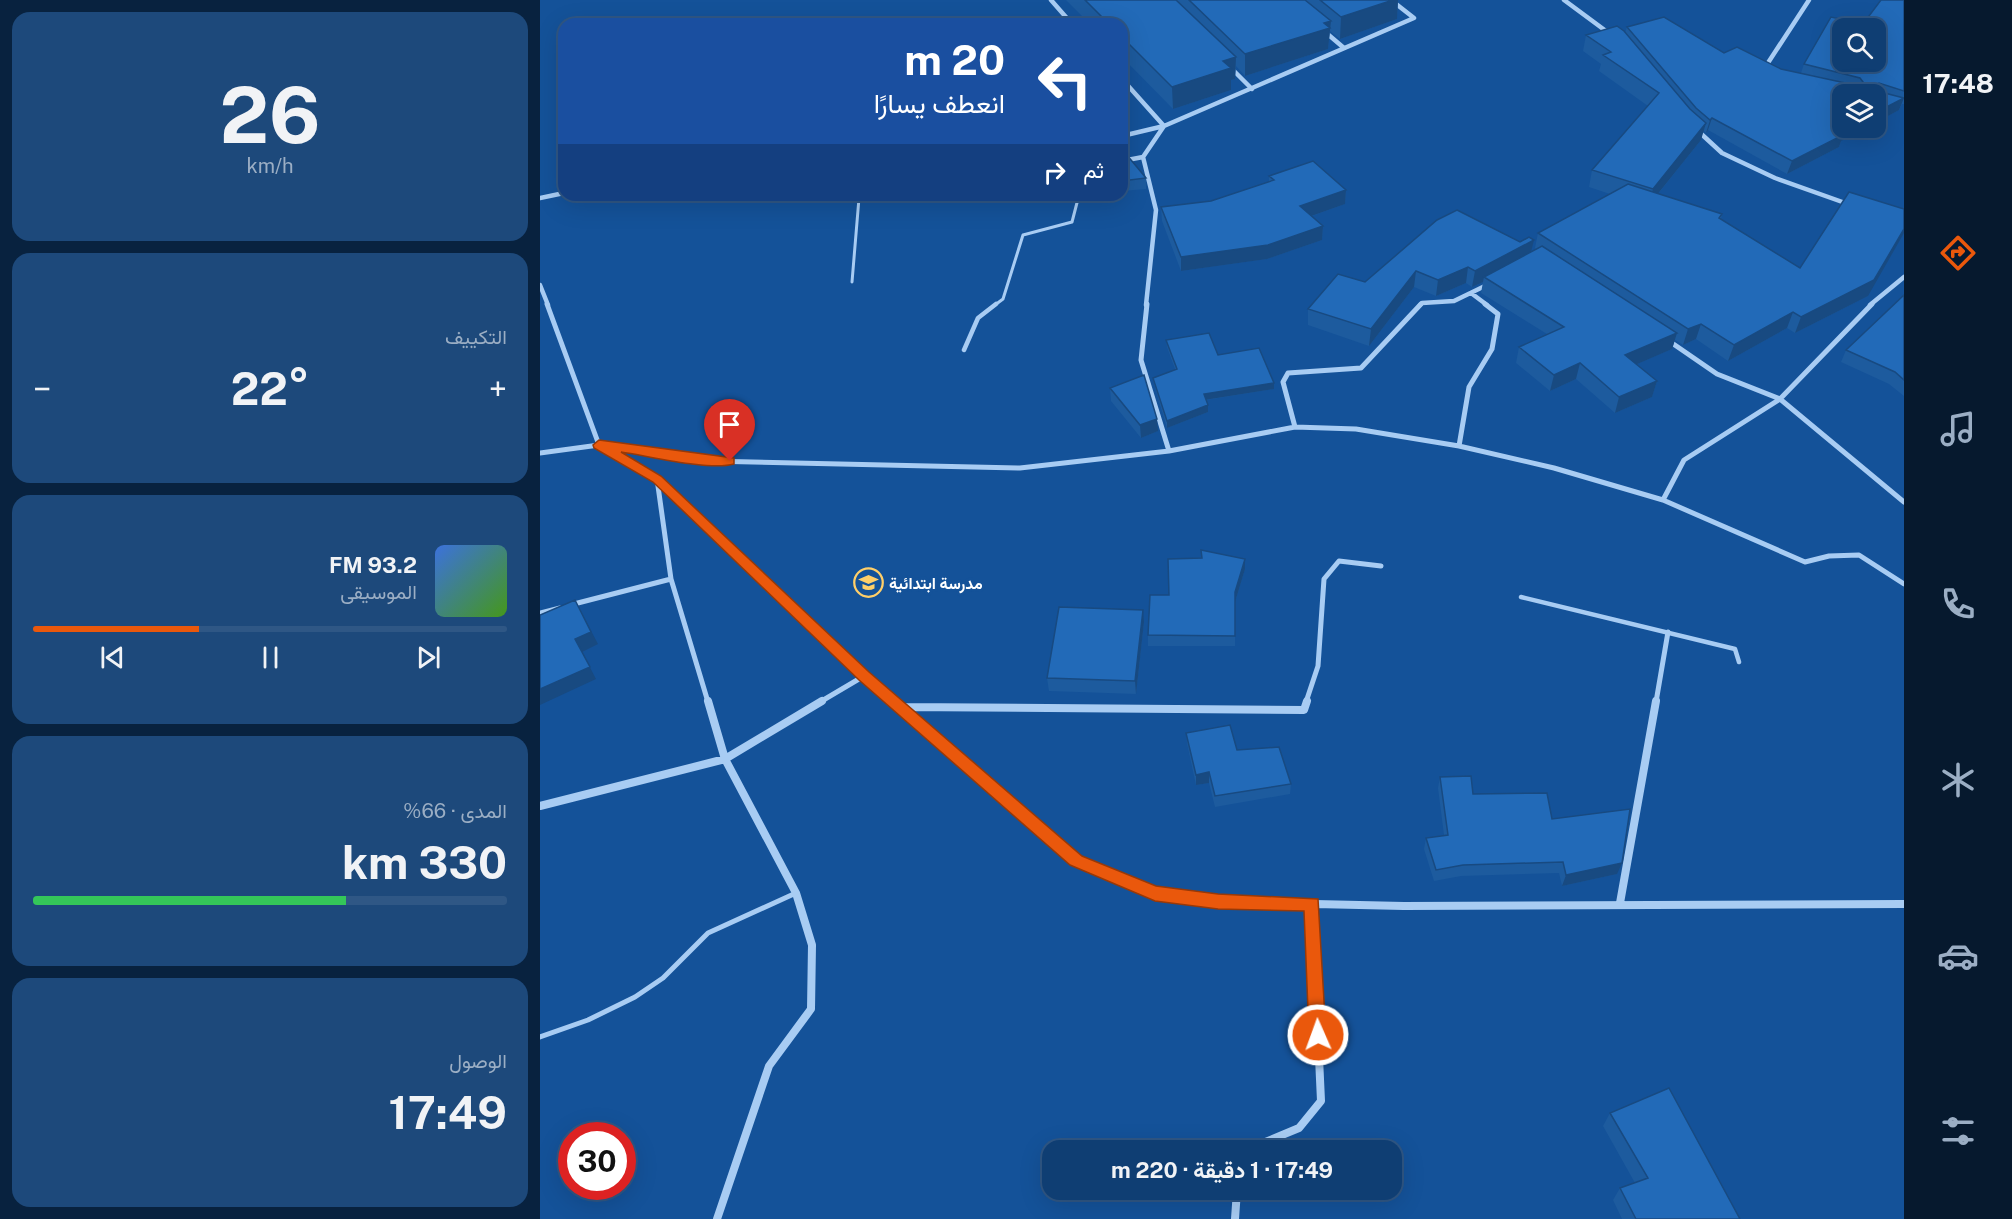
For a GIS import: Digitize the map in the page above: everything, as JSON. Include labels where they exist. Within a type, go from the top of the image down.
[{"type":"street","points":[[1051,0],[1067,18]]},
{"type":"street","points":[[1128,135],[1164,126],[1414,18],[1391,0]]},
{"type":"street","points":[[1564,0],[1614,38]]},
{"type":"street","points":[[1774,74],[1763,71],[1809,0]]},
{"type":"street","points":[[1319,28],[1344,48]]},
{"type":"street","points":[[1227,64],[1252,89]]},
{"type":"street","points":[[1128,86],[1164,126]]},
{"type":"street","points":[[1689,123],[1722,153],[1774,178],[1853,206]]},
{"type":"street","points":[[1128,160],[1143,157],[1164,126]]},
{"type":"street","points":[[1143,157],[1156,210],[1141,360],[1168,451]]},
{"type":"street","points":[[540,198],[558,194]]},
{"type":"street","points":[[1663,500],[1684,460],[1780,399],[1865,310],[1904,277]]},
{"type":"street","points":[[1295,427],[1283,382],[1288,373],[1361,368],[1422,303],[1454,301],[1491,283]]},
{"type":"street","points":[[540,285],[599,445],[657,479],[864,676],[1076,860],[1155,893],[1218,902],[1904,904]]},
{"type":"street","points":[[1459,446],[1469,387],[1492,349],[1498,314],[1471,293]]},
{"type":"street","points":[[1659,334],[1717,374],[1780,399],[1904,502]]},
{"type":"street","points":[[540,453],[599,445],[708,461],[1020,468],[1168,451],[1295,427],[1356,429],[1459,446],[1554,468],[1663,500],[1805,562],[1829,556],[1859,555],[1904,584]]},
{"type":"street","points":[[657,479],[671,579],[725,759],[796,893],[812,945],[811,1009],[769,1066],[717,1219]]},
{"type":"street","points":[[900,707],[1304,710],[1318,666],[1324,579],[1339,561],[1381,566]]},
{"type":"street","points":[[540,613],[671,579]]},
{"type":"street","points":[[1620,903],[1668,632]]},
{"type":"street","points":[[540,806],[725,759],[864,676]]},
{"type":"street","points":[[1270,1140],[1299,1128],[1321,1101],[1312,904]]},
{"type":"street","points":[[1235,1219],[1236,1200]]},
{"type":"lane","points":[[852,282],[859,201]]},
{"type":"lane","points":[[964,350],[975,323],[1003,298],[1023,235],[1030,231],[1072,222],[1077,201]]},
{"type":"lane","points":[[1521,597],[1735,649],[1739,662]]},
{"type":"lane","points":[[540,1037],[596,1016],[629,999],[670,972],[685,952],[708,933],[796,893]]},
{"type":"building","points":[[1085,0],[1176,0],[1236,57],[1223,61],[1231,68],[1172,87],[1128,43],[1128,18],[1103,18]]},
{"type":"building","points":[[1189,0],[1305,0],[1331,21],[1324,23],[1330,28],[1245,54]]},
{"type":"building","points":[[1320,0],[1393,0],[1341,17]]},
{"type":"building","points":[[1881,0],[1904,0],[1904,91],[1886,84],[1861,84],[1863,82],[1860,78],[1836,72],[1886,72],[1886,18],[1868,18]]},
{"type":"building","points":[[1664,17],[1724,53],[1737,47],[1781,69],[1850,84],[1832,84],[1832,138],[1837,138],[1792,161],[1712,118],[1710,120],[1696,108],[1627,27]]},
{"type":"building","points":[[1831,17],[1836,18],[1832,18],[1832,71],[1804,64]]},
{"type":"building","points":[[1617,26],[1624,31],[1690,109],[1706,123],[1653,189],[1592,170],[1659,93],[1603,55],[1611,52],[1586,35]]},
{"type":"building","points":[[1886,93],[1904,98],[1886,107]]},
{"type":"building","points":[[1128,156],[1146,178],[1128,180]]},
{"type":"building","points":[[1313,161],[1346,190],[1300,206],[1323,226],[1268,245],[1181,257],[1161,207],[1211,201],[1274,180],[1269,176]]},
{"type":"building","points":[[1628,184],[1722,214],[1719,218],[1800,268],[1849,192],[1904,209],[1904,229],[1874,280],[1801,317],[1793,312],[1734,345],[1701,324],[1688,329],[1538,233]]},
{"type":"building","points":[[1457,210],[1520,242],[1529,237],[1534,240],[1475,271],[1468,267],[1438,280],[1416,271],[1371,329],[1308,309],[1338,274],[1365,282],[1437,220]]},
{"type":"building","points":[[1542,246],[1677,333],[1625,355],[1657,381],[1619,397],[1580,363],[1554,375],[1519,347],[1564,327],[1484,277]]},
{"type":"building","points":[[1904,295],[1904,380],[1895,372],[1846,350]]},
{"type":"building","points":[[1209,333],[1218,355],[1259,348],[1274,383],[1204,394],[1208,405],[1167,421],[1153,378],[1177,369],[1166,340]]},
{"type":"building","points":[[1144,375],[1157,419],[1140,425],[1110,388]]},
{"type":"building","points":[[1201,550],[1245,559],[1235,592],[1235,636],[1148,635],[1150,595],[1169,595],[1168,559],[1202,558]]},
{"type":"building","points":[[575,600],[591,632],[575,639],[590,667],[540,689],[540,615]]},
{"type":"building","points":[[1059,607],[1143,610],[1135,681],[1047,678]]},
{"type":"building","points":[[1230,725],[1237,750],[1279,747],[1291,784],[1215,796],[1209,772],[1196,775],[1186,733]]},
{"type":"building","points":[[1471,776],[1473,794],[1547,793],[1552,819],[1630,809],[1622,863],[1566,875],[1563,862],[1463,865],[1436,870],[1426,838],[1448,835],[1440,777]]},
{"type":"building","points":[[1669,1088],[1740,1219],[1636,1219],[1620,1188],[1648,1178],[1610,1113]]},
{"type":"place","name":"مدرسة ابتدائية","points":[[868,583]]},
{"type":"route","points":[[730,461],[708,461],[599,445],[657,479],[864,676],[1076,860],[1155,893],[1218,902],[1312,904],[1318,1035]]}]
